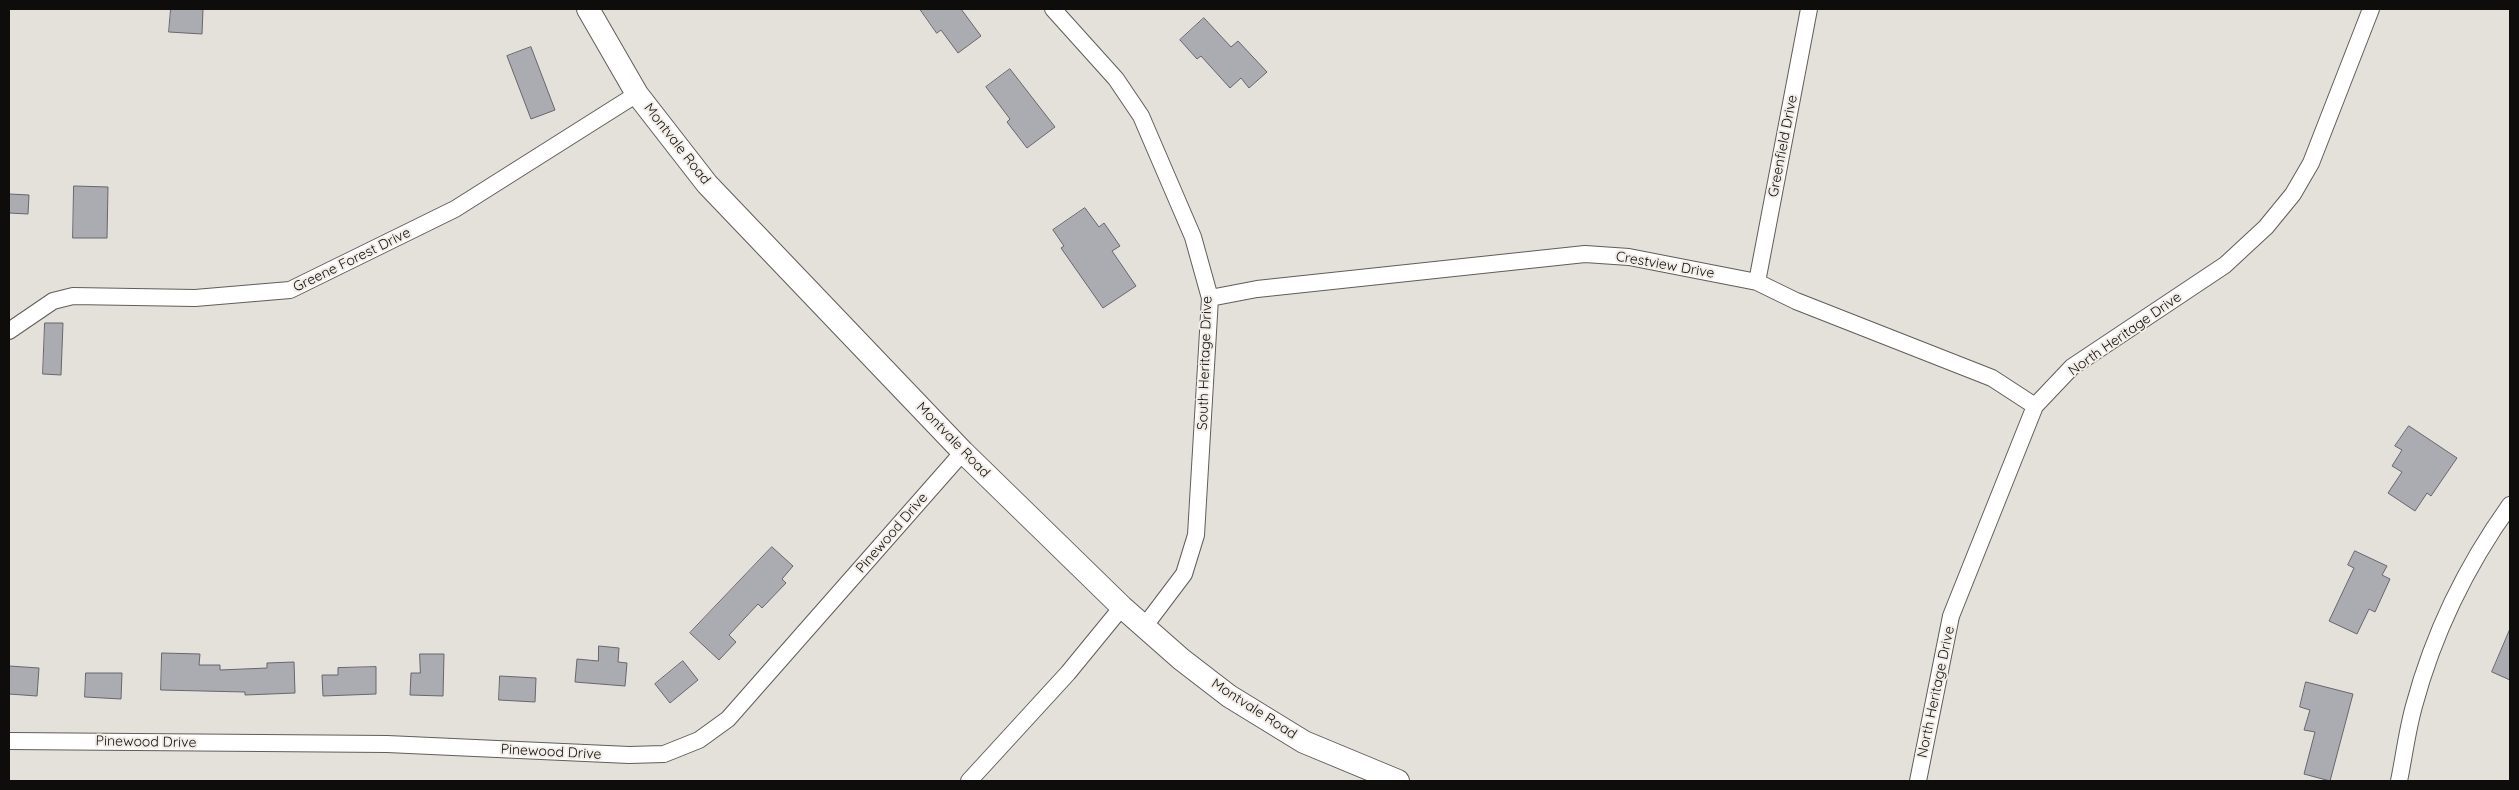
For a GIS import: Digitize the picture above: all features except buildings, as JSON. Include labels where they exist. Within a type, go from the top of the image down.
[{"type":"main road","name":"Montvale Road","points":[[588,9],[637,94],[707,184],[963,452],[1122,607],[1229,696],[1304,742],[1398,781]]},
{"type":"street","name":"South Heritage Drive","points":[[1053,9],[1116,79],[1141,116],[1193,237],[1210,298],[1196,535],[1184,574],[1144,627]]},
{"type":"street","name":"Greenfield Drive","points":[[1757,282],[1809,9]]},
{"type":"street","name":"North Heritage Drive","points":[[1918,781],[1951,616],[2034,406],[2072,367],[2225,265],[2266,227],[2293,194],[2311,163],[2372,9]]},
{"type":"street","name":"Greene Forest Drive","points":[[9,332],[53,301],[73,296],[195,298],[290,290],[455,209],[637,94]]},
{"type":"street","name":"Crestview Drive","points":[[1210,298],[1257,289],[1585,254],[1629,257],[1757,282],[1796,301],[1992,378],[2034,406]]},
{"type":"street","name":"Pinewood Drive","points":[[9,741],[387,744],[629,755],[664,754],[699,740],[728,719],[963,452]]},
{"type":"street","points":[[2400,781],[2414,707],[2444,620],[2487,537],[2510,505]]},
{"type":"street","points":[[969,781],[1068,673],[1122,607]]}]
